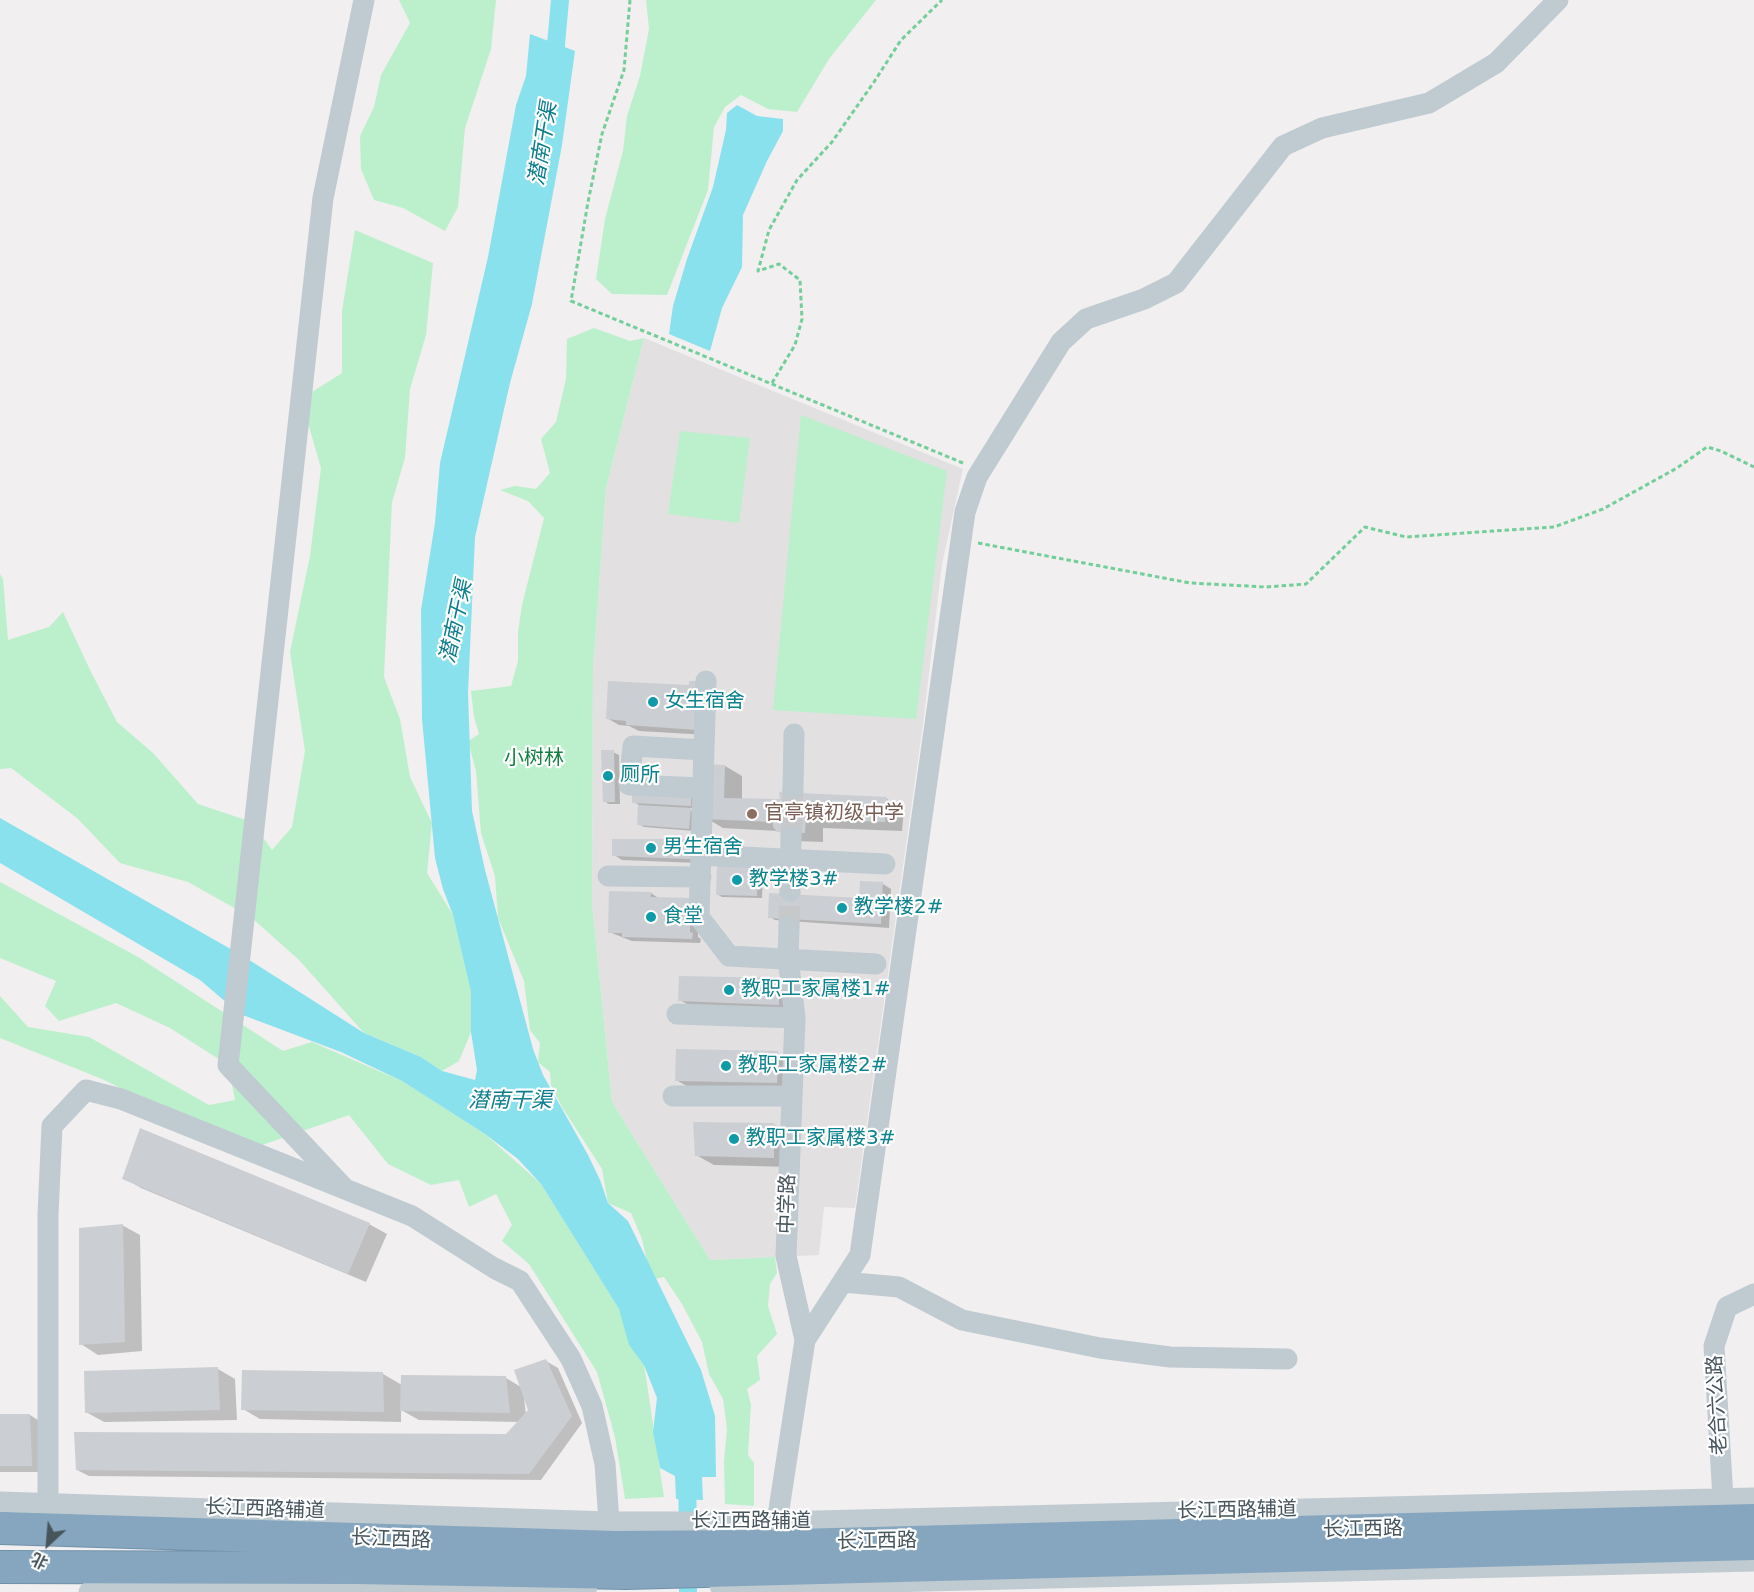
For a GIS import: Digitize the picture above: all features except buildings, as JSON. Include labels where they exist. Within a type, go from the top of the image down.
[{"type":"highway","name":"长江西路","points":[[772,1563],[1754,1520]]},
{"type":"highway","name":"长江西路","points":[[0,1528],[615,1561]]},
{"type":"highway","name":"长江西路","points":[[0,1567],[345,1568],[615,1561],[772,1563],[1754,1544]]},
{"type":"street","points":[[345,1189],[228,1065],[323,198],[364,0]]},
{"type":"street","points":[[772,1563],[805,1340],[860,1255],[965,512],[976,477],[1061,342],[1086,319],[1144,299],[1176,283],[1282,146],[1322,128],[1429,103],[1496,63],[1558,0]]},
{"type":"street","points":[[706,681],[699,917],[729,956],[876,964]]},
{"type":"street","points":[[793,788],[794,734]]},
{"type":"street","points":[[703,788],[629,785],[633,746],[704,750]]},
{"type":"street","points":[[790,891],[791,837]]},
{"type":"street","points":[[701,855],[885,864]]},
{"type":"street","points":[[608,876],[701,877]]},
{"type":"street","name":"中学路","points":[[789,927],[788,958],[795,1018],[786,1256],[805,1340]]},
{"type":"street","points":[[677,1014],[795,1018]]},
{"type":"street","points":[[48,1503],[48,1215],[52,1126],[86,1090],[121,1099],[412,1216],[494,1268],[520,1281],[571,1359],[592,1406],[605,1464],[615,1561]]},
{"type":"street","points":[[674,1096],[792,1096]]},
{"type":"street","points":[[843,1282],[899,1287],[962,1320],[1100,1348],[1170,1357],[1287,1359]]},
{"type":"street","name":"老合六公路","points":[[1723,1499],[1714,1346],[1727,1307],[1754,1294]]},
{"type":"street","name":"长江西路辅道","points":[[772,1563],[1754,1498]]},
{"type":"street","name":"长江西路辅道","points":[[0,1502],[48,1503],[615,1561]]},
{"type":"street","name":"长江西路辅道","points":[[89,1592],[615,1561],[772,1563],[1754,1561]]},
{"type":"path","points":[[630,0],[624,70],[602,134],[571,301],[967,465],[974,485]]},
{"type":"path","points":[[772,384],[795,345],[802,319],[800,280],[779,264],[758,270],[769,230],[796,180],[832,142],[901,39],[942,0]]},
{"type":"path","points":[[961,540],[1190,584],[1266,586],[1306,584],[1365,527],[1406,537],[1554,527],[1604,509],[1677,468],[1707,447],[1721,451],[1754,467]]},
{"type":"shaded area","name":"官亭镇初级中学","points":[[644,338],[963,469],[942,564],[923,724],[855,1208],[824,1207],[819,1255],[710,1260],[612,1102],[592,903],[593,669],[606,488]]},
{"type":"green space","points":[[399,0],[496,0],[491,49],[465,128],[458,207],[445,231],[403,208],[374,200],[361,169],[360,136],[374,107],[381,75],[410,23]]},
{"type":"green space","points":[[646,0],[876,0],[829,59],[797,112],[768,109],[741,95],[725,107],[714,127],[708,190],[667,295],[612,294],[596,279],[605,219],[623,151],[627,116],[640,76],[649,29]]},
{"type":"green space","points":[[355,230],[433,263],[426,335],[410,389],[405,458],[392,502],[384,677],[400,719],[410,777],[432,823],[427,873],[453,915],[471,992],[471,1032],[459,1061],[442,1071],[421,1057],[364,1033],[299,960],[252,918],[188,882],[120,863],[77,818],[11,768],[0,769],[0,574],[3,579],[8,640],[49,627],[63,612],[117,722],[153,753],[198,804],[252,822],[272,850],[292,827],[305,751],[290,652],[310,556],[321,468],[301,399],[342,373],[342,311]]},
{"type":"green space","name":"小树林","points":[[594,328],[630,341],[644,338],[606,488],[593,669],[592,903],[612,1102],[710,1260],[775,1257],[777,1273],[770,1284],[768,1306],[777,1334],[757,1356],[760,1380],[747,1389],[751,1405],[748,1455],[754,1463],[754,1506],[725,1504],[724,1461],[727,1429],[723,1399],[709,1374],[702,1342],[682,1304],[664,1277],[651,1280],[642,1239],[631,1213],[608,1203],[602,1169],[562,1107],[551,1085],[550,1072],[538,1062],[540,1043],[530,1030],[524,981],[498,918],[495,876],[481,833],[476,771],[468,741],[479,734],[474,717],[471,691],[511,686],[518,661],[518,632],[522,605],[544,518],[528,501],[500,490],[515,486],[536,489],[550,473],[541,439],[556,422],[566,379],[567,339]]},
{"type":"green space","points":[[801,415],[947,471],[916,719],[773,710]]},
{"type":"green space","points":[[680,431],[750,438],[739,523],[668,514]]},
{"type":"green space","points":[[0,882],[138,957],[283,1051],[312,1042],[402,1081],[485,1134],[541,1184],[619,1309],[644,1364],[664,1497],[625,1499],[615,1437],[597,1372],[529,1264],[502,1241],[512,1225],[496,1194],[469,1207],[459,1180],[431,1185],[388,1164],[349,1115],[262,1145],[209,1132],[102,1079],[0,1038],[0,996],[28,1027],[89,1037],[209,1105],[235,1100],[228,1065],[170,1028],[116,1003],[59,1021],[45,1006],[56,981],[0,958]]},
{"type":"water","name":"潜南干渠","points":[[530,34],[575,51],[562,145],[532,304],[510,383],[475,537],[468,693],[472,811],[485,870],[533,1049],[543,1075],[588,1155],[608,1203],[628,1221],[701,1370],[715,1416],[716,1477],[702,1477],[703,1500],[676,1499],[675,1476],[660,1468],[653,1432],[657,1398],[644,1365],[629,1345],[619,1309],[541,1184],[518,1159],[485,1134],[402,1081],[341,1052],[240,1014],[200,980],[0,863],[0,818],[243,956],[364,1033],[421,1057],[442,1071],[475,1080],[477,1070],[471,1032],[471,992],[453,915],[435,858],[422,719],[421,610],[435,523],[440,463],[488,257],[516,105],[526,76]]},
{"type":"water","points":[[737,105],[757,116],[783,119],[783,131],[743,215],[742,267],[722,308],[710,351],[669,334],[673,306],[687,259],[713,187],[726,130],[727,113]]},
{"type":"waterway","name":"潜南干渠","points":[[554,67],[560,0]]},
{"type":"waterway","name":"潜南干渠","points":[[687,1475],[688,1535]]},
{"type":"waterway","name":"潜南干渠","points":[[688,1562],[688,1592]]},
{"type":"tunnel","points":[[791,837],[793,788]]},
{"type":"tunnel","points":[[789,927],[790,891]]},
{"type":"place","name":"女生宿舍","points":[[653,702]]},
{"type":"place","name":"厕所","points":[[608,776]]},
{"type":"place","name":"官亭镇初级中学","points":[[752,814]]},
{"type":"place","name":"男生宿舍","points":[[651,848]]},
{"type":"place","name":"教学楼3#","points":[[737,880]]},
{"type":"place","name":"教学楼2#","points":[[842,908]]},
{"type":"place","name":"食堂","points":[[651,917]]},
{"type":"place","name":"教职工家属楼1#","points":[[729,990]]},
{"type":"place","name":"教职工家属楼2#","points":[[726,1066]]},
{"type":"place","name":"教职工家属楼3#","points":[[734,1139]]}]
